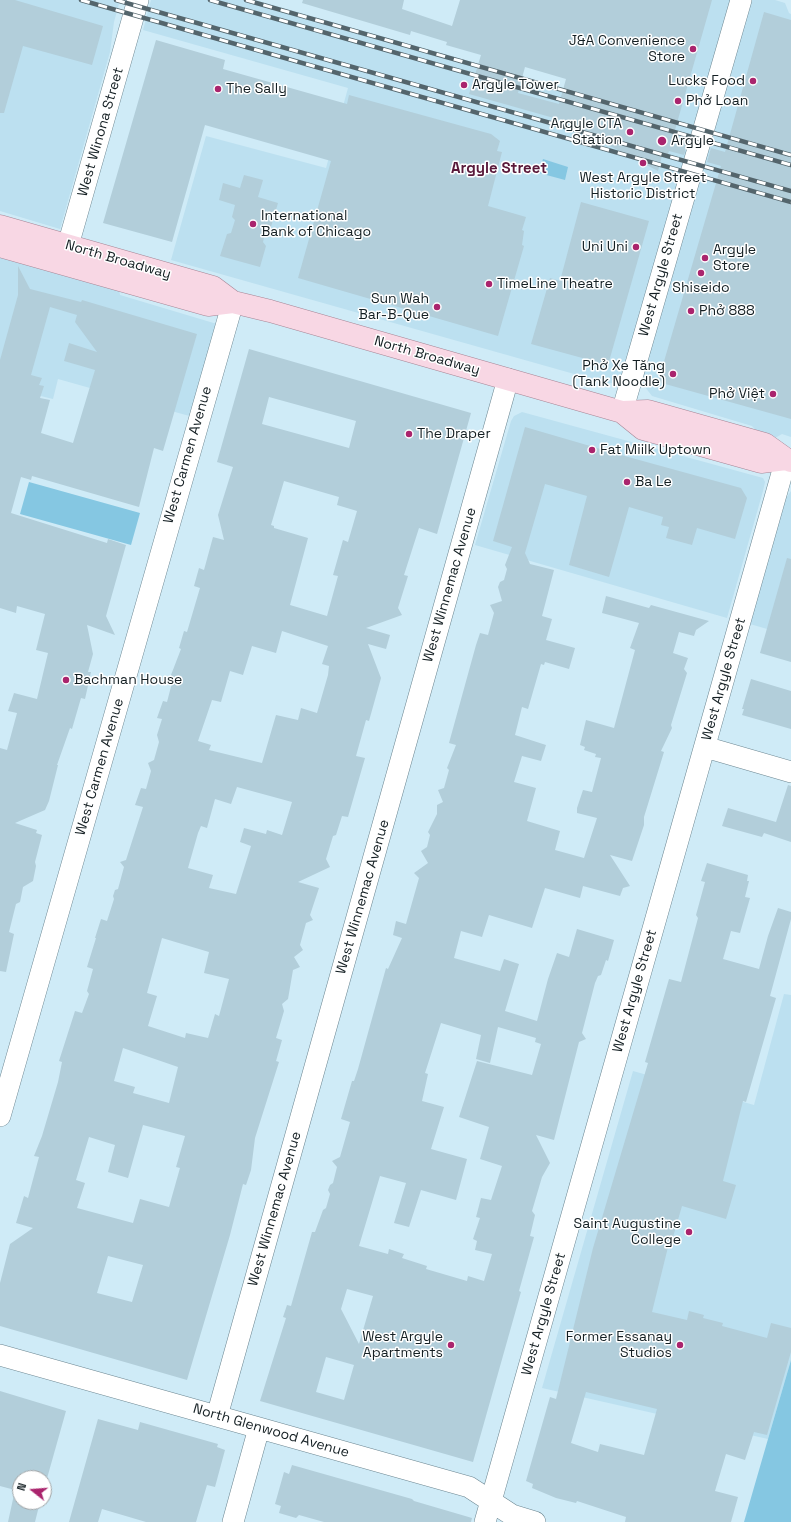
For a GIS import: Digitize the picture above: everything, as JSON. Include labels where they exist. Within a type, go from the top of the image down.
[{"type":"main road","name":"North Broadway","points":[[0,226],[65,255],[208,305],[233,302],[622,412],[648,411],[765,444],[788,460]]},
{"type":"main road","name":"North Broadway","points":[[0,247],[65,255]]},
{"type":"street","name":"West Winona Street","points":[[65,255],[138,0]]},
{"type":"street","name":"West Argyle Street","points":[[622,412],[741,0]]},
{"type":"street","name":"West Carmen Avenue","points":[[0,1116],[233,302]]},
{"type":"street","name":"West Winnemac Avenue","points":[[217,1416],[508,379]]},
{"type":"street","name":"West Argyle Street","points":[[485,1522],[704,747],[788,460]]},
{"type":"street","points":[[704,747],[791,772]]},
{"type":"street","name":"North Glenwood Avenue","points":[[0,1355],[469,1487],[512,1515],[534,1522]]},
{"type":"street","points":[[232,1522],[259,1428]]},
{"type":"shaded area","points":[[0,0],[120,0],[114,22],[110,52],[60,229],[0,211]]},
{"type":"shaded area","points":[[151,0],[255,0],[602,99],[630,0],[775,0],[785,3],[789,13],[791,14],[791,437],[782,434],[775,438],[758,433],[752,426],[652,396],[645,387],[645,382],[632,378],[620,375],[613,383],[606,383],[171,260],[206,136],[326,168],[348,88],[143,30]]},
{"type":"shaded area","points":[[543,159],[568,167],[565,180],[539,173]]},
{"type":"shaded area","points":[[0,250],[119,288],[120,295],[227,327],[200,419],[58,379],[53,399],[0,386]]},
{"type":"shaded area","points":[[522,412],[763,478],[765,482],[763,491],[727,618],[475,545],[511,421],[514,416]]},
{"type":"shaded area","points":[[29,482],[140,513],[131,545],[20,514]]},
{"type":"shaded area","points":[[791,491],[791,636],[750,624],[786,498]]},
{"type":"shaded area","name":"Saint Augustine College","points":[[784,994],[791,995],[791,1360],[768,1439],[542,1388],[633,1071],[754,1105]]},
{"type":"shaded area","points":[[791,1360],[791,1522],[744,1522],[768,1439]]},
{"type":"building","points":[[0,0],[15,0],[103,26],[92,65],[23,46],[4,113],[0,113]]},
{"type":"building","points":[[303,0],[404,0],[402,9],[452,26],[460,0],[712,0],[673,137],[688,141],[684,155],[669,151],[667,157],[662,156],[658,171],[587,134],[575,124],[469,94],[481,55],[446,45],[447,42],[411,31],[410,35],[302,3]],"holes":[[[525,67],[566,79],[559,104],[518,93]]]},
{"type":"building","points":[[764,12],[791,20],[791,419],[658,382],[721,166],[707,162],[711,148],[725,152]]},
{"type":"building","points":[[156,40],[225,60],[223,69],[347,104],[349,95],[491,134],[500,141],[497,151],[502,152],[488,206],[526,217],[522,230],[524,231],[522,245],[524,246],[498,336],[298,278],[331,161],[205,125],[172,242],[103,223]]},
{"type":"building","name":"International Bank of Chicago","points":[[244,175],[263,180],[258,197],[278,203],[271,227],[266,229],[263,242],[266,246],[260,267],[220,256],[227,234],[231,233],[235,220],[232,217],[235,205],[219,200],[223,183],[240,188]]},
{"type":"building","points":[[581,202],[649,221],[608,365],[531,344],[550,278],[560,281]]},
{"type":"building","points":[[18,266],[30,289],[81,302],[82,300],[197,334],[163,451],[154,448],[139,507],[32,476],[31,480],[21,477],[11,513],[107,543],[108,539],[126,545],[106,616],[115,635],[87,625],[93,654],[88,672],[91,672],[85,699],[81,698],[72,729],[70,728],[57,765],[49,801],[45,810],[15,823],[37,830],[36,833],[42,835],[35,862],[36,866],[33,881],[23,887],[20,902],[16,904],[9,932],[14,934],[6,972],[0,971],[0,748],[7,750],[17,713],[8,711],[14,693],[37,699],[48,653],[36,650],[45,614],[17,606],[16,613],[0,608],[0,360],[18,295]],"holes":[[[50,307],[77,315],[75,322],[97,352],[69,343],[64,361],[95,370],[73,443],[41,433],[50,400],[40,398],[44,386],[39,385],[42,378],[31,375]]]},
{"type":"building","points":[[249,349],[471,413],[437,534],[419,528],[404,575],[408,576],[398,608],[402,615],[366,628],[390,635],[386,649],[368,644],[381,678],[369,721],[366,720],[356,756],[365,758],[348,817],[342,816],[336,835],[333,836],[326,859],[330,867],[298,882],[319,888],[310,915],[313,920],[306,923],[300,945],[303,950],[294,957],[300,967],[293,970],[288,999],[282,1004],[284,1011],[276,1038],[282,1040],[276,1061],[279,1062],[255,1138],[251,1170],[246,1185],[243,1184],[230,1235],[187,1380],[0,1326],[0,1283],[10,1244],[33,1228],[16,1223],[24,1196],[28,1198],[39,1157],[34,1156],[42,1136],[58,1082],[62,1062],[59,1061],[75,1011],[82,1013],[89,994],[87,991],[93,969],[87,967],[95,938],[101,919],[107,921],[114,899],[113,896],[115,890],[118,889],[124,867],[120,862],[126,860],[143,807],[135,805],[141,788],[146,789],[151,771],[148,763],[154,760],[159,742],[157,735],[162,719],[157,718],[163,701],[167,702],[173,679],[171,675],[181,649],[179,648],[184,631],[187,632],[200,588],[194,586],[199,568],[204,570],[213,537],[224,540],[218,515],[233,467],[217,462]],"holes":[[[269,397],[356,421],[349,448],[262,424]],[[284,481],[339,497],[337,505],[357,511],[348,542],[343,540],[333,575],[338,576],[327,616],[290,605],[308,538],[274,528],[274,526],[271,525]],[[282,631],[328,646],[322,664],[329,666],[328,675],[317,713],[301,708],[298,720],[276,715],[262,763],[209,750],[211,745],[198,741],[212,700],[221,702],[230,671],[243,675],[252,646],[276,653]],[[237,787],[292,802],[282,835],[267,830],[266,834],[244,828],[240,842],[251,846],[236,894],[209,888],[213,875],[188,868],[198,833],[201,826],[207,828],[215,799],[231,804]],[[162,938],[209,952],[204,973],[229,979],[219,1016],[215,1014],[208,1038],[186,1033],[185,1038],[148,1026],[157,996],[147,993]],[[123,1048],[178,1067],[169,1103],[133,1093],[135,1087],[114,1081]],[[143,1125],[185,1136],[176,1167],[180,1168],[169,1207],[140,1199],[133,1223],[77,1208],[85,1183],[76,1180],[89,1137],[115,1145],[108,1172],[128,1178]],[[108,1256],[143,1265],[132,1302],[97,1293]]]},
{"type":"building","points":[[525,427],[741,488],[747,498],[735,539],[697,528],[692,545],[666,538],[669,527],[661,525],[663,517],[629,507],[609,577],[569,565],[587,496],[545,484],[525,553],[530,564],[554,570],[542,616],[552,619],[546,640],[575,648],[569,669],[545,662],[544,665],[541,664],[528,709],[522,707],[515,735],[546,745],[541,761],[522,756],[514,782],[536,788],[527,821],[560,831],[555,850],[584,858],[597,818],[577,813],[577,808],[583,790],[592,792],[601,758],[595,757],[596,754],[584,750],[585,747],[580,745],[586,720],[614,728],[635,650],[630,648],[639,623],[602,613],[606,596],[649,608],[651,605],[709,621],[696,630],[694,636],[679,632],[673,653],[688,658],[684,669],[687,673],[671,725],[672,728],[661,751],[664,752],[644,817],[644,825],[632,861],[610,855],[630,886],[623,888],[620,896],[583,886],[580,898],[545,888],[532,928],[489,915],[482,937],[461,931],[454,958],[500,971],[504,959],[519,964],[505,1011],[537,1021],[548,979],[557,953],[569,957],[577,929],[614,940],[608,961],[606,960],[601,975],[598,976],[595,983],[582,1033],[586,1039],[579,1042],[554,1140],[536,1135],[550,1163],[542,1177],[532,1211],[535,1215],[530,1236],[534,1237],[519,1291],[521,1292],[473,1462],[260,1401],[286,1318],[283,1317],[287,1305],[291,1306],[312,1232],[315,1232],[323,1210],[326,1208],[330,1194],[328,1190],[330,1185],[333,1183],[337,1167],[332,1161],[340,1157],[350,1122],[341,1119],[352,1081],[354,1081],[358,1069],[386,968],[388,969],[402,938],[393,935],[396,921],[406,924],[419,878],[414,873],[428,863],[421,851],[427,847],[430,835],[428,832],[437,814],[437,805],[443,802],[438,790],[444,788],[449,770],[447,768],[456,745],[449,743],[476,645],[480,633],[488,635],[494,613],[490,605],[502,601],[498,587],[500,582],[504,580],[507,569],[505,565],[512,547],[493,541]],"holes":[[[441,1023],[481,1035],[476,1059],[490,1063],[498,1027],[536,1038],[535,1042],[541,1044],[532,1075],[477,1061],[459,1117],[489,1127],[480,1159],[502,1166],[491,1200],[481,1198],[476,1217],[480,1218],[473,1239],[477,1241],[475,1250],[492,1254],[484,1281],[468,1276],[467,1281],[426,1269],[427,1266],[402,1258],[404,1254],[389,1249],[388,1254],[359,1246],[380,1176],[406,1183],[394,1223],[409,1227],[421,1190],[456,1200],[467,1159],[431,1149],[444,1107],[422,1101],[428,1074],[425,1073]],[[347,1289],[373,1296],[359,1344],[341,1309]],[[326,1357],[354,1365],[344,1400],[316,1392]]]},
{"type":"building","points":[[787,558],[791,559],[791,662],[760,653]]},
{"type":"building","points":[[751,679],[791,691],[791,729],[742,715],[744,709],[742,709]]},
{"type":"building","points":[[788,785],[791,786],[791,842],[764,833],[762,837],[722,826],[728,808],[776,822]]},
{"type":"building","points":[[707,863],[748,875],[747,881],[749,881],[745,897],[750,898],[740,933],[731,931],[723,959],[759,969],[768,936],[778,908],[791,912],[791,919],[770,996],[776,998],[746,1102],[743,1101],[723,1181],[736,1185],[726,1219],[682,1206],[671,1244],[669,1243],[652,1312],[687,1320],[689,1311],[704,1315],[703,1318],[723,1323],[722,1326],[767,1338],[771,1323],[791,1328],[791,1352],[767,1435],[754,1432],[745,1460],[726,1454],[715,1491],[738,1497],[731,1522],[625,1522],[626,1517],[577,1501],[576,1503],[556,1498],[532,1488],[533,1484],[526,1481],[550,1397],[556,1399],[593,1248],[648,1063],[645,1062],[669,979],[681,982],[698,918],[696,915],[705,882],[701,881]],"holes":[[[586,1392],[657,1409],[644,1455],[600,1444],[598,1452],[571,1443]]]},
{"type":"building","points":[[0,1391],[66,1411],[49,1470],[12,1470],[12,1489],[0,1486]]},
{"type":"building","points":[[98,1419],[138,1430],[140,1422],[218,1444],[217,1447],[225,1450],[215,1487],[207,1485],[196,1522],[146,1522],[102,1509],[98,1522],[69,1522]]},
{"type":"building","points":[[292,1465],[412,1499],[414,1501],[472,1518],[471,1522],[324,1522],[299,1515],[296,1518],[279,1513],[281,1506],[275,1504],[284,1472],[289,1474]]},
{"type":"building","points":[[12,1504],[12,1510],[38,1510],[35,1522],[8,1522]]},
{"type":"railway","points":[[81,0],[791,202]]},
{"type":"railway","points":[[116,0],[791,191]]},
{"type":"railway","points":[[210,0],[791,165]]},
{"type":"railway","points":[[246,0],[791,155]]},
{"type":"place","name":"J&A Convenience Store","points":[[693,49]]},
{"type":"place","name":"Lucks Food","points":[[753,81]]},
{"type":"place","name":"Argyle Tower","points":[[464,85]]},
{"type":"place","name":"The Sally","points":[[218,89]]},
{"type":"place","name":"Phở Loan","points":[[678,101]]},
{"type":"place","name":"Argyle CTA Station","points":[[630,132]]},
{"type":"place","name":"Argyle","points":[[662,141]]},
{"type":"place","name":"West Argyle Street Historic District","points":[[643,163]]},
{"type":"place","name":"International Bank of Chicago","points":[[253,224]]},
{"type":"place","name":"Uni Uni","points":[[636,247]]},
{"type":"place","name":"Argyle Store","points":[[705,258]]},
{"type":"place","name":"Shiseido","points":[[701,273]]},
{"type":"place","name":"TimeLine Theatre","points":[[489,284]]},
{"type":"place","name":"Sun Wah Bar-B-Que","points":[[437,307]]},
{"type":"place","name":"Phở 888","points":[[691,311]]},
{"type":"place","name":"Phở Xe Tăng (Tank Noodle)","points":[[673,374]]},
{"type":"place","name":"Phở Việt","points":[[773,394]]},
{"type":"place","name":"The Draper","points":[[409,434]]},
{"type":"place","name":"Fat Miilk Uptown","points":[[592,450]]},
{"type":"place","name":"Ba Le","points":[[627,482]]},
{"type":"place","name":"Bachman House","points":[[66,680]]},
{"type":"place","name":"Saint Augustine College","points":[[689,1232]]},
{"type":"place","name":"West Argyle Apartments","points":[[451,1345]]},
{"type":"place","name":"Former Essanay Studios","points":[[680,1345]]},
{"type":"district","name":"Argyle Street","points":[[499,169]]}]
